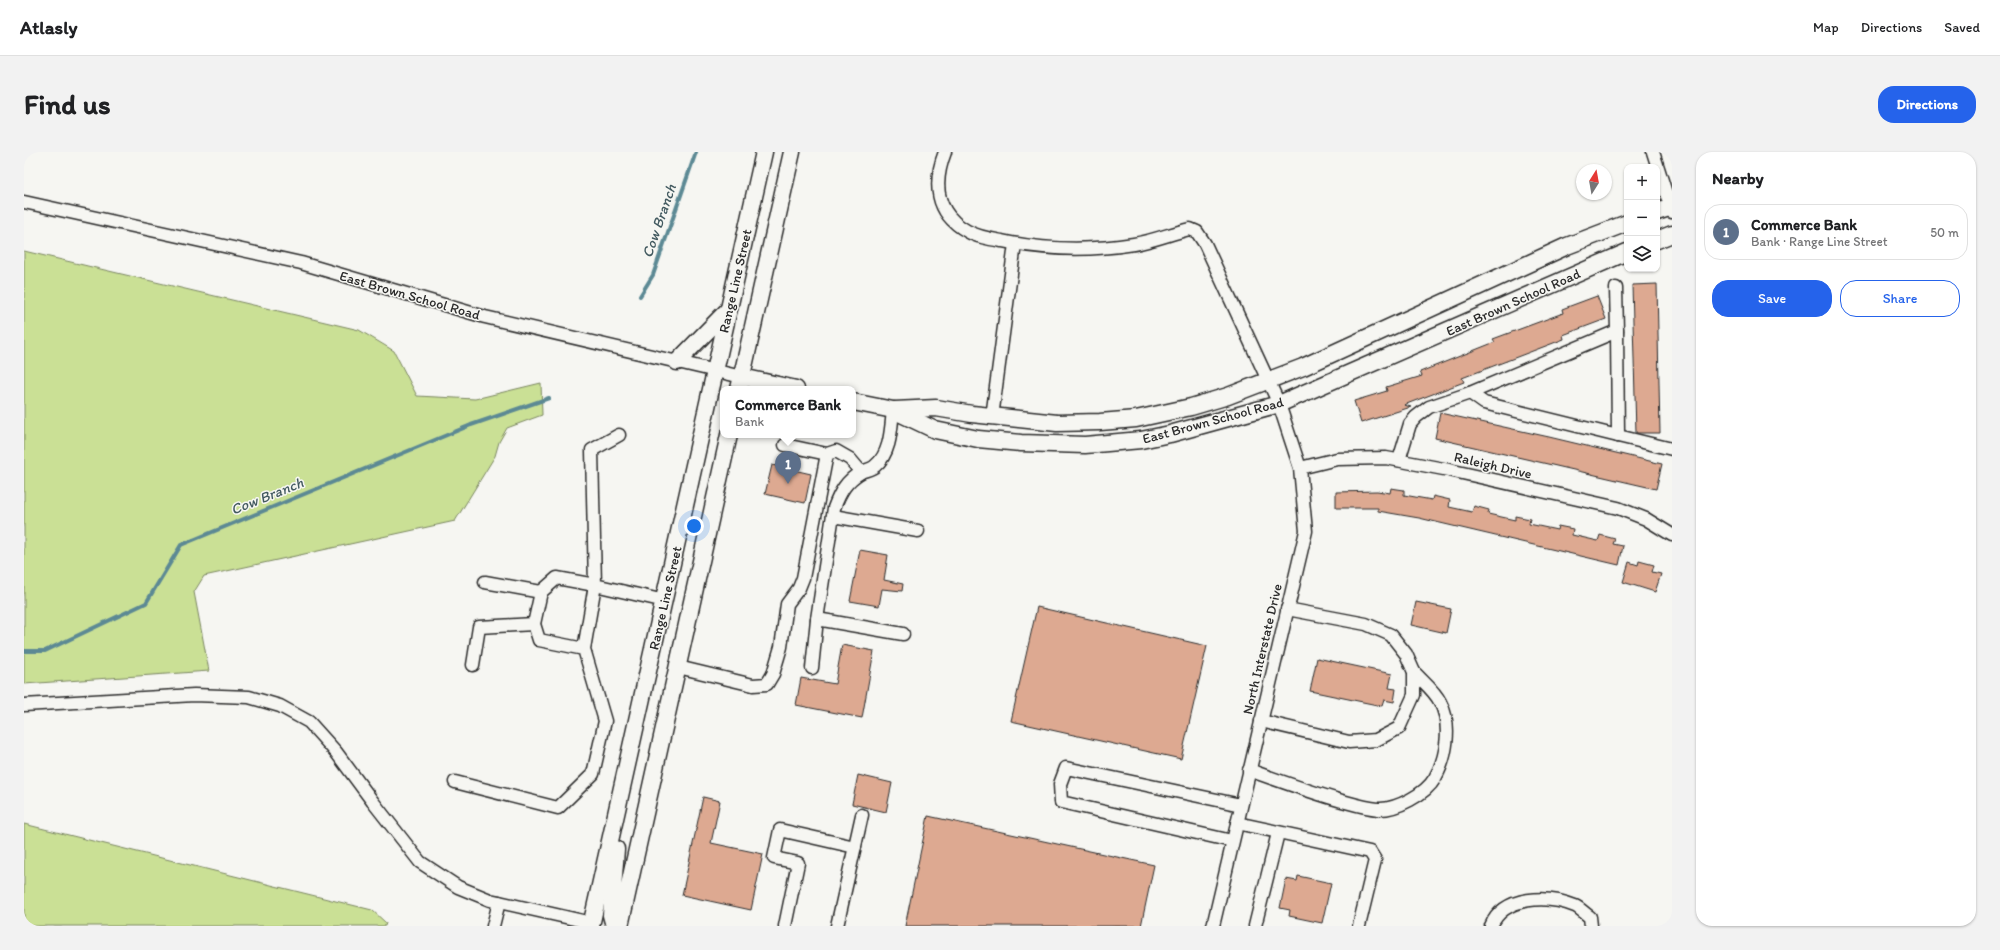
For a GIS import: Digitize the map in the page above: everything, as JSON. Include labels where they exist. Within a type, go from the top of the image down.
[{"type":"main road","name":"Range Line Street","points":[[592,925],[764,152]]},
{"type":"main road","name":"Range Line Street","points":[[741,383],[792,152]]},
{"type":"main road","name":"East Brown School Road","points":[[856,403],[893,410],[936,408],[992,417],[1057,423],[1136,419],[1191,407],[1267,382],[1485,285],[1567,246],[1624,224]]},
{"type":"main road","points":[[1660,239],[1672,234]]},
{"type":"main road","name":"East Brown School Road","points":[[893,410],[935,430],[978,439],[1021,443],[1085,444],[1142,440],[1170,434],[1278,404],[1624,253]]},
{"type":"main road","points":[[677,362],[729,308]]},
{"type":"main road","name":"East Brown School Road","points":[[741,383],[765,386]]},
{"type":"main road","name":"Range Line Street","points":[[620,926],[730,439]]},
{"type":"main road","points":[[614,926],[611,915],[615,879],[618,806]]},
{"type":"street","name":"North Interstate Drive","points":[[945,152],[939,167],[937,183],[942,204],[948,215],[967,231],[982,237],[1015,244],[1058,249],[1136,244],[1190,229],[1197,232],[1205,244],[1278,404],[1300,468],[1306,531],[1213,926]]},
{"type":"street","points":[[1654,152],[1668,209]]},
{"type":"street","name":"East Brown School Road","points":[[24,202],[301,263],[485,317],[715,371],[741,383]]},
{"type":"street","points":[[992,417],[1015,244]]},
{"type":"street","points":[[1616,288],[1618,436]]},
{"type":"street","points":[[1399,460],[1405,436],[1410,424],[1416,417],[1429,407],[1470,393],[1617,331]]},
{"type":"street","points":[[1470,393],[1484,403],[1672,449]]},
{"type":"street","points":[[812,668],[817,620],[833,516],[840,491],[849,480],[861,472],[875,466],[882,457],[888,445],[893,410]]},
{"type":"street","points":[[455,782],[558,808],[593,774],[605,721],[584,649],[595,585],[592,450],[619,435]]},
{"type":"street","points":[[785,445],[826,454],[836,451],[850,459],[861,472]]},
{"type":"street","points":[[678,667],[753,685],[767,684],[773,674],[781,647],[787,604],[799,588],[803,578],[826,454]]},
{"type":"street","name":"Raleigh Drive","points":[[1300,468],[1337,459],[1386,458],[1399,460],[1618,508],[1646,519],[1672,535]]},
{"type":"street","points":[[833,516],[918,531]]},
{"type":"street","points":[[584,649],[539,640],[534,624],[541,592],[557,578],[665,600]]},
{"type":"street","points":[[485,582],[541,592]]},
{"type":"street","points":[[1249,770],[1313,793],[1360,806],[1379,809],[1402,804],[1419,794],[1434,779],[1446,748],[1446,720],[1440,701],[1414,672],[1406,654],[1391,635],[1366,624],[1287,608]]},
{"type":"street","points":[[817,620],[903,634]]},
{"type":"street","points":[[473,664],[479,627],[534,624]]},
{"type":"street","points":[[1261,721],[1349,742],[1376,740],[1399,728],[1414,695],[1414,672]]},
{"type":"street","points":[[24,705],[194,695],[249,697],[280,706],[309,722],[336,752],[420,862],[458,887],[499,902],[592,925]]},
{"type":"street","points":[[1232,842],[1061,802],[1060,784],[1066,768],[1241,805]]},
{"type":"street","points":[[837,926],[862,815]]},
{"type":"street","points":[[1237,823],[1370,852],[1375,860],[1359,926]]},
{"type":"street","points":[[785,926],[798,864],[774,858],[780,830],[855,847]]},
{"type":"street","points":[[1255,926],[1278,833]]},
{"type":"street","points":[[1491,926],[1509,905],[1530,900],[1552,901],[1576,906],[1590,918],[1591,926]]},
{"type":"street","points":[[493,926],[499,902]]},
{"type":"green space","points":[[24,251],[359,330],[394,351],[417,396],[475,399],[541,383],[542,415],[507,428],[499,442],[495,456],[455,521],[204,576],[194,592],[209,671],[24,684]]},
{"type":"green space","points":[[24,824],[372,910],[386,923],[385,926],[24,926]]},
{"type":"building","points":[[1657,284],[1660,433],[1636,433],[1632,285]]},
{"type":"building","points":[[1597,296],[1606,319],[1563,335],[1564,339],[1462,378],[1464,382],[1404,405],[1411,407],[1361,423],[1354,401],[1387,391],[1386,387],[1422,376],[1420,372],[1495,342],[1493,339],[1563,313],[1562,309]]},
{"type":"building","points":[[1440,413],[1662,464],[1656,489],[1435,438]]},
{"type":"building","points":[[772,465],[811,474],[805,503],[765,494]]},
{"type":"building","points":[[1391,488],[1404,490],[1404,495],[1432,500],[1433,496],[1450,500],[1449,507],[1472,512],[1474,506],[1489,510],[1488,514],[1515,520],[1515,516],[1530,519],[1529,524],[1557,530],[1558,526],[1573,529],[1572,535],[1598,541],[1600,535],[1615,539],[1613,544],[1623,546],[1619,565],[1419,518],[1378,511],[1378,508],[1336,508],[1336,492],[1377,491],[1390,493]]},
{"type":"building","points":[[860,550],[888,555],[884,580],[903,584],[902,591],[882,589],[879,606],[850,601]]},
{"type":"building","points":[[1639,561],[1654,565],[1652,572],[1661,574],[1655,592],[1623,582],[1629,562],[1638,565]]},
{"type":"building","points":[[1416,602],[1451,609],[1446,633],[1411,625]]},
{"type":"building","points":[[1037,607],[1207,646],[1181,759],[1011,721]]},
{"type":"building","points":[[842,645],[874,651],[862,718],[796,705],[801,678],[835,684]]},
{"type":"building","points":[[1317,658],[1392,674],[1389,688],[1396,689],[1394,702],[1384,700],[1382,706],[1310,691]]},
{"type":"building","points":[[858,775],[892,783],[886,812],[852,804]]},
{"type":"building","points":[[703,797],[720,801],[711,843],[763,854],[751,910],[682,895]]},
{"type":"building","points":[[928,816],[1154,865],[1141,926],[905,926]]},
{"type":"building","points":[[1298,876],[1331,883],[1322,923],[1289,916],[1290,910],[1280,908],[1286,879],[1297,881]]},
{"type":"waterway","name":"Cow Branch","points":[[640,296],[653,275],[696,152]]},
{"type":"waterway","name":"Cow Branch","points":[[24,651],[45,651],[146,603],[181,545],[471,425],[549,398]]},
{"type":"place","name":"Commerce Bank","points":[[788,484]]}]
